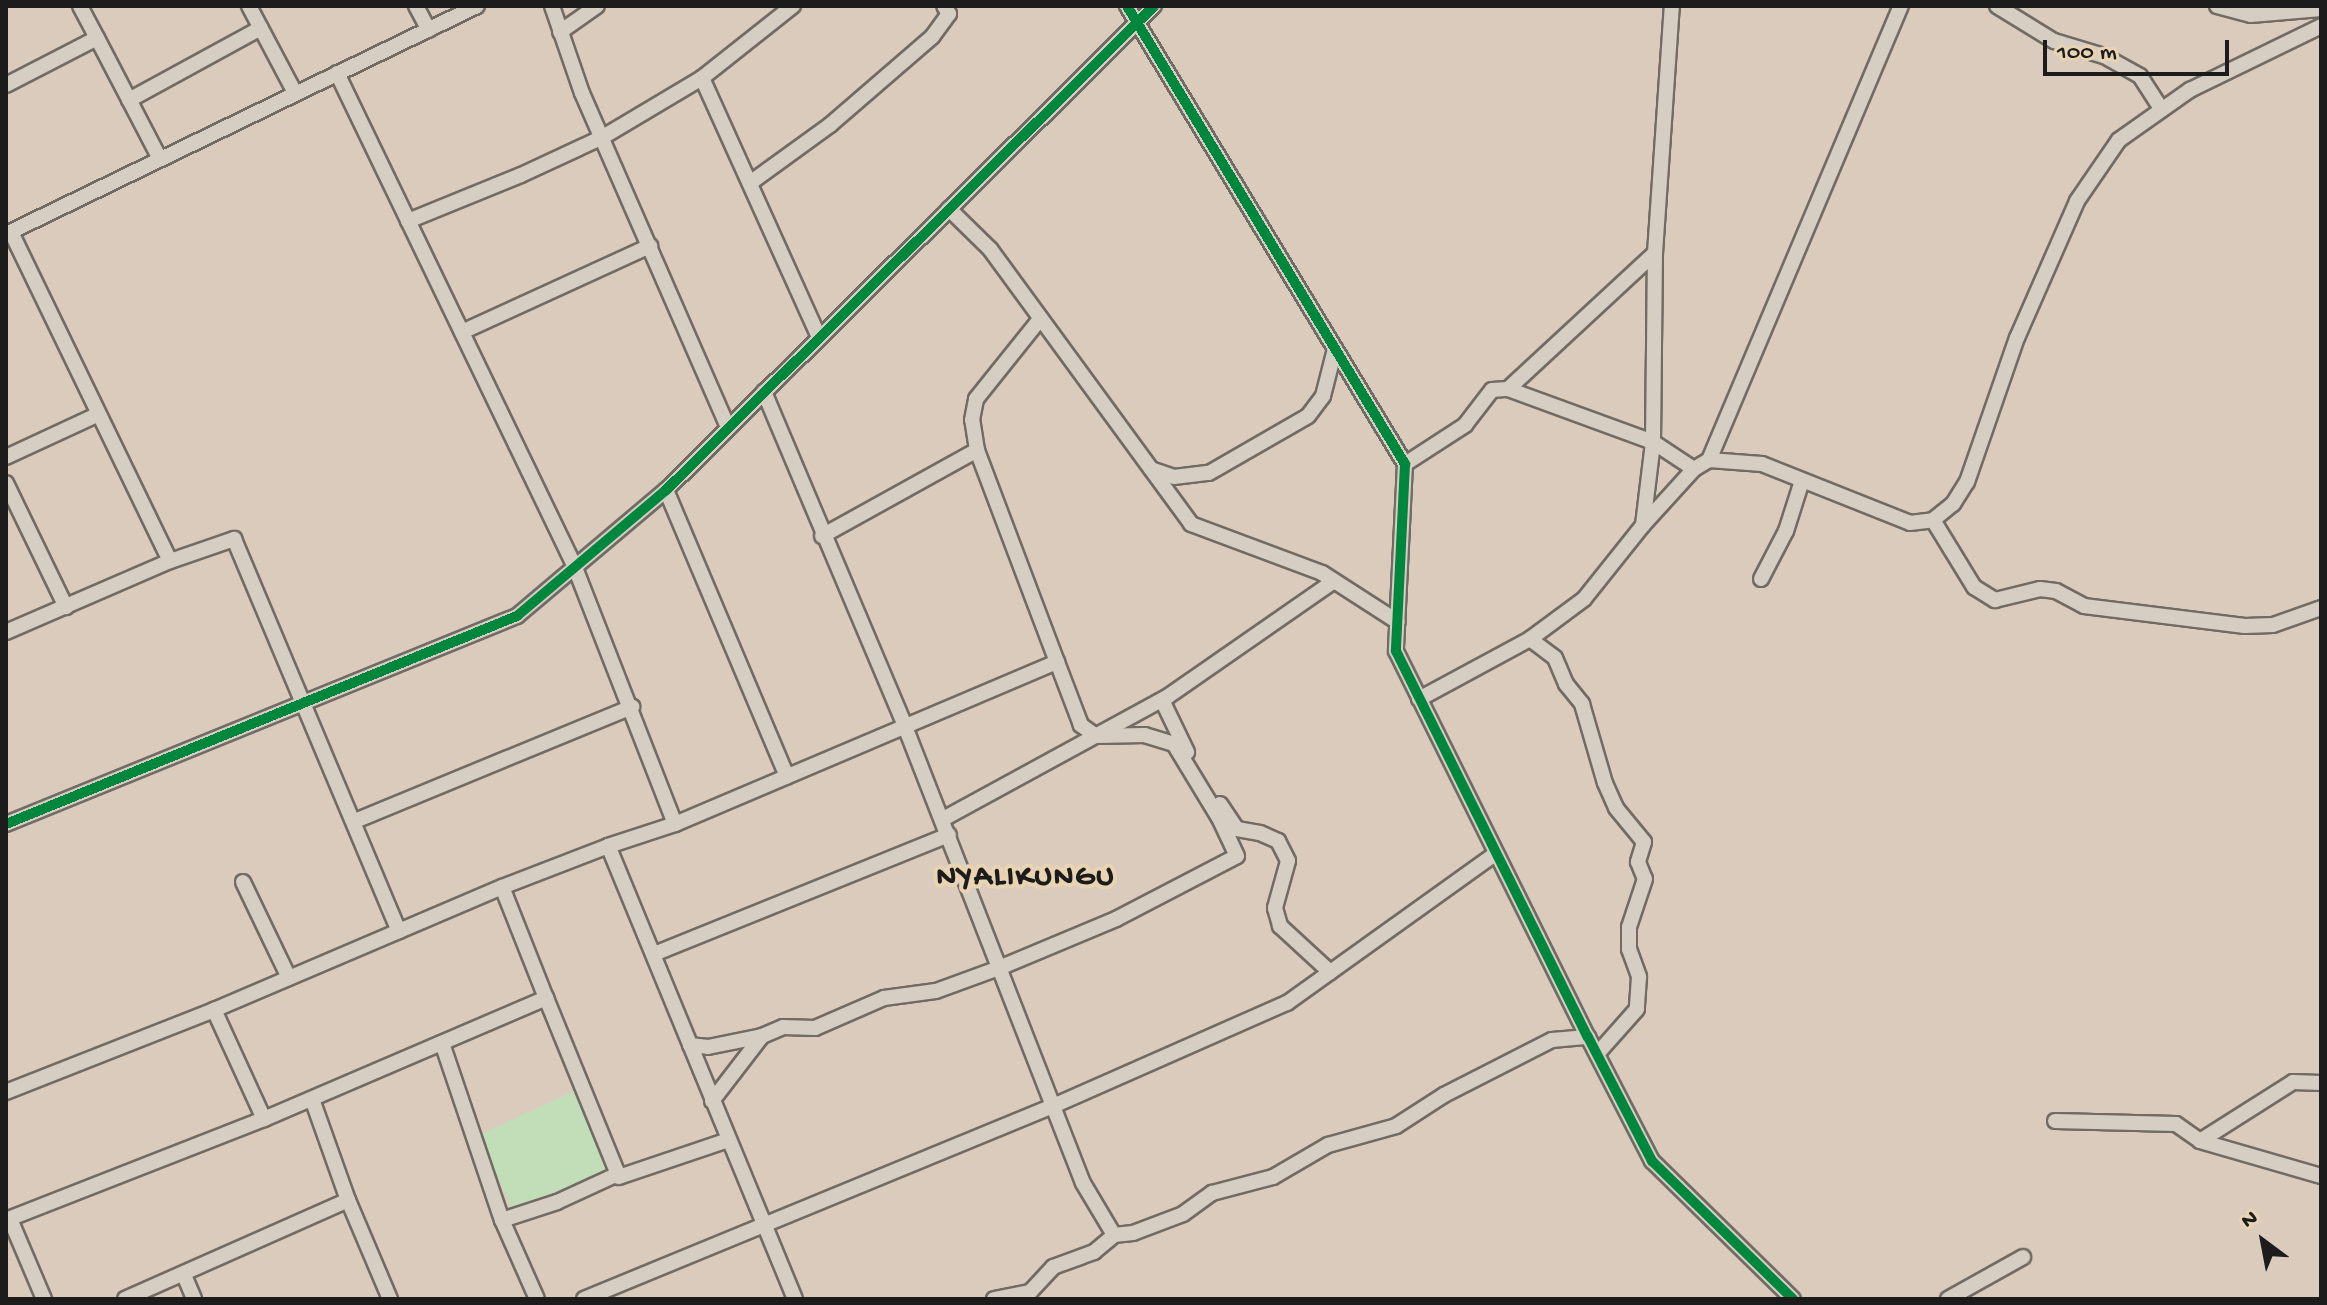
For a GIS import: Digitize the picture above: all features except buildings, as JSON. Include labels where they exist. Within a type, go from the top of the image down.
[{"type":"street","points":[[80,6],[160,159]]},
{"type":"street","points":[[249,6],[295,93]]},
{"type":"street","points":[[416,6],[429,30]]},
{"type":"street","points":[[170,561],[8,233],[477,6]]},
{"type":"street","points":[[552,6],[582,93],[728,427]]},
{"type":"street","points":[[560,32],[597,6]]},
{"type":"street","points":[[408,221],[521,175],[603,137],[702,78],[793,6]]},
{"type":"street","points":[[1127,6],[1405,464],[1396,651],[1588,1037],[1652,1161],[1793,1299]]},
{"type":"street","points":[[6,824],[300,701],[517,616],[666,490],[1154,6]]},
{"type":"street","points":[[1643,525],[1653,442],[1655,253],[1672,6]]},
{"type":"street","points":[[1709,460],[1901,6]]},
{"type":"street","points":[[1997,6],[2054,41],[2104,56],[2140,76],[2162,110]]},
{"type":"street","points":[[2217,6],[2251,15],[2321,9]]},
{"type":"street","points":[[750,183],[830,125],[932,37],[948,9]]},
{"type":"street","points":[[1419,699],[1530,639],[1584,599],[1643,525],[1694,469],[1709,460],[1762,464],[1910,523],[1933,520],[1953,504],[1967,482],[2017,338],[2077,201],[2119,140],[2190,90],[2321,26]]},
{"type":"street","points":[[129,100],[261,28]]},
{"type":"street","points":[[6,85],[97,38]]},
{"type":"street","points":[[337,73],[574,565],[632,707],[675,824]]},
{"type":"street","points":[[702,78],[819,337]]},
{"type":"street","points":[[949,209],[990,249],[1191,524],[1322,573],[1398,622]]},
{"type":"street","points":[[462,332],[650,246]]},
{"type":"street","points":[[1508,389],[1655,253]]},
{"type":"street","points":[[690,1045],[708,1047],[762,1036],[783,1027],[815,1028],[884,998],[936,991],[1098,928],[1237,856],[1219,818],[1174,744],[1145,735],[1096,736],[1081,725],[977,450],[972,420],[976,399],[1040,319]]},
{"type":"street","points":[[1150,469],[1174,477],[1209,473],[1308,416],[1323,396],[1335,349]]},
{"type":"street","points":[[1405,464],[1465,425],[1492,390],[1508,389],[1653,442],[1694,469]]},
{"type":"street","points":[[764,392],[943,819],[1083,1183],[1114,1235]]},
{"type":"street","points":[[6,457],[99,414]]},
{"type":"street","points":[[822,536],[977,450]]},
{"type":"street","points":[[1761,579],[1786,531],[1802,481]]},
{"type":"street","points":[[6,483],[66,607]]},
{"type":"street","points":[[666,490],[787,776]]},
{"type":"street","points":[[1933,520],[1974,587],[1995,600],[2040,589],[2056,591],[2084,606],[2245,626],[2273,625],[2321,608]]},
{"type":"street","points":[[6,632],[170,561],[234,539],[399,931]]},
{"type":"street","points":[[943,819],[1162,700],[1334,581]]},
{"type":"street","points":[[1530,639],[1555,658],[1566,684],[1582,704],[1611,796],[1644,842],[1638,862],[1645,879],[1629,927],[1629,949],[1639,977],[1637,1009],[1597,1054]]},
{"type":"street","points":[[6,1092],[214,1010],[502,887],[675,824],[1057,662]]},
{"type":"street","points":[[1162,700],[1184,748],[1237,829],[1260,833],[1278,841],[1288,861],[1275,908],[1280,926],[1330,972]]},
{"type":"street","points":[[355,821],[632,707]]},
{"type":"street","points":[[654,954],[949,835]]},
{"type":"street","points":[[608,846],[795,1299]]},
{"type":"street","points":[[584,1299],[1053,1106],[1287,1003],[1495,854]]},
{"type":"street","points":[[243,882],[289,978]]},
{"type":"street","points":[[502,887],[619,1177],[728,1140]]},
{"type":"street","points":[[44,1299],[8,1220],[264,1119],[546,998]]},
{"type":"street","points":[[214,1010],[264,1119]]},
{"type":"street","points":[[712,1101],[762,1036]]},
{"type":"street","points":[[994,1299],[1030,1292],[1053,1267],[1094,1252],[1114,1235],[1133,1233],[1183,1214],[1212,1193],[1273,1177],[1328,1145],[1396,1126],[1444,1095],[1552,1040],[1588,1037]]},
{"type":"street","points":[[442,1043],[502,1220],[537,1299]]},
{"type":"street","points":[[2200,1141],[2293,1082],[2321,1083]]},
{"type":"street","points":[[312,1099],[348,1200],[390,1299]]},
{"type":"street","points":[[2055,1121],[2176,1124],[2200,1141],[2321,1176]]},
{"type":"street","points":[[502,1220],[557,1202],[618,1174]]},
{"type":"street","points":[[125,1299],[348,1200]]},
{"type":"street","points":[[1948,1299],[2023,1257]]},
{"type":"street","points":[[184,1275],[194,1299]]},
{"type":"green space","points":[[578,1089],[618,1174],[518,1221],[478,1135]]},
{"type":"cycle path","points":[[1127,6],[1405,464],[1396,651],[1588,1037],[1652,1161],[1793,1299]]},
{"type":"cycle path","points":[[6,824],[517,616],[666,490],[1154,6]]},
{"type":"district","name":"NYALIKUNGU","points":[[1026,879]]}]
